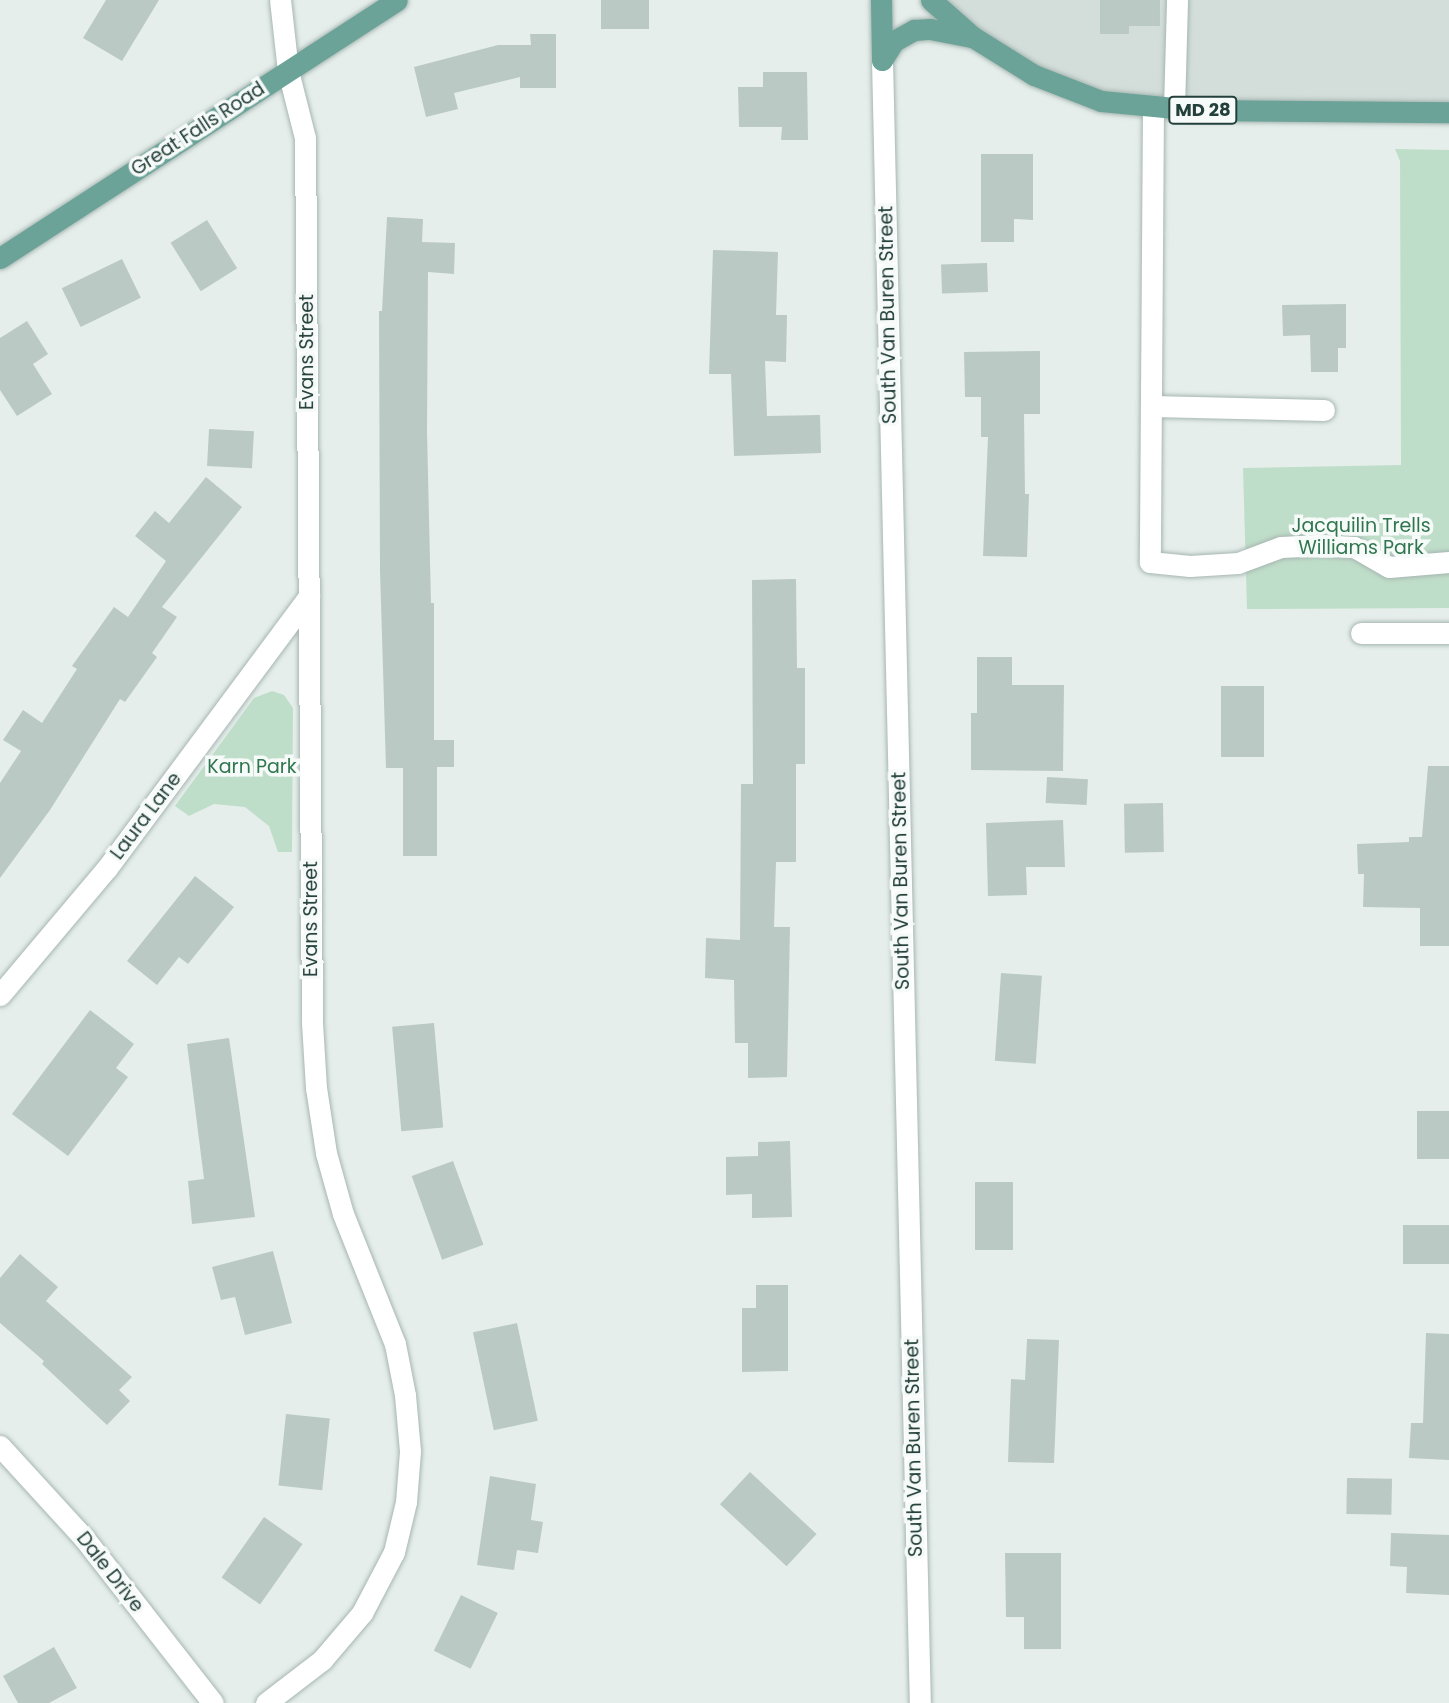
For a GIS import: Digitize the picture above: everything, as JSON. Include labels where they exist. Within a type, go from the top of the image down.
[{"type":"main road","name":"Great Falls Road","points":[[0,258],[397,0]]},
{"type":"main road","points":[[881,0],[882,60]]},
{"type":"main road","name":"MD 28","points":[[931,0],[946,8],[973,37],[1034,75],[1101,101],[1163,108],[1449,112]]},
{"type":"main road","points":[[882,60],[894,41],[914,30],[930,29],[973,37]]},
{"type":"street","name":"Evans Street","points":[[266,1703],[322,1660],[362,1613],[394,1552],[406,1502],[410,1451],[405,1395],[395,1344],[343,1214],[326,1153],[316,1088],[312,1022],[305,138],[288,71],[280,0]]},
{"type":"street","points":[[1177,0],[1163,108],[1151,406],[1150,562],[1190,566],[1238,563],[1281,547],[1316,545],[1354,547],[1389,567],[1449,562]]},
{"type":"street","name":"South Van Buren Street","points":[[882,60],[920,1703]]},
{"type":"street","points":[[1151,406],[1324,410]]},
{"type":"street","name":"Laura Lane","points":[[0,995],[107,868],[309,596]]},
{"type":"street","points":[[1361,633],[1449,633]]},
{"type":"street","name":"Dale Drive","points":[[0,1446],[84,1538],[213,1703]]},
{"type":"shaded area","points":[[942,0],[1449,0],[1449,112],[1153,107],[1034,75]]},
{"type":"green space","name":"Jacquilin Trells Williams Park","points":[[1395,149],[1449,150],[1449,608],[1247,609],[1243,468],[1401,465],[1400,161]]},
{"type":"green space","name":"Karn Park","points":[[272,691],[284,695],[293,708],[292,852],[278,852],[269,826],[245,807],[214,804],[189,816],[175,806],[254,698]]},
{"type":"building","points":[[106,0],[159,0],[122,61],[83,38]]},
{"type":"building","points":[[601,0],[649,0],[649,29],[601,29]]},
{"type":"building","points":[[1100,0],[1160,0],[1160,26],[1129,26],[1129,34],[1100,34]]},
{"type":"building","points":[[530,34],[556,34],[556,88],[520,88],[520,77],[454,93],[458,109],[426,117],[414,67],[498,45],[531,45]]},
{"type":"building","points":[[763,72],[807,72],[808,140],[781,140],[782,127],[739,127],[738,87],[763,87]]},
{"type":"building","points":[[981,154],[1033,154],[1033,220],[1014,219],[1014,242],[981,242]]},
{"type":"building","points":[[387,217],[423,219],[422,242],[455,243],[454,274],[428,272],[427,431],[431,603],[434,603],[434,740],[454,740],[454,767],[437,767],[437,856],[403,856],[403,768],[386,768],[380,570],[379,311],[382,311]]},
{"type":"building","points":[[207,220],[237,268],[201,291],[171,243]]},
{"type":"building","points":[[713,250],[778,252],[776,315],[787,315],[786,362],[765,361],[767,416],[820,415],[821,453],[734,456],[731,374],[709,374]]},
{"type":"building","points":[[122,259],[141,298],[81,327],[62,288]]},
{"type":"building","points":[[987,263],[988,292],[942,294],[941,265]]},
{"type":"building","points":[[1346,304],[1346,348],[1338,348],[1338,372],[1311,372],[1310,335],[1283,336],[1282,305]]},
{"type":"building","points":[[27,321],[48,354],[33,364],[52,394],[17,416],[0,390],[0,338]]},
{"type":"building","points":[[1040,351],[1040,414],[1024,414],[1025,494],[1029,494],[1027,557],[983,556],[988,437],[981,437],[981,397],[965,397],[964,352]]},
{"type":"building","points":[[209,429],[254,431],[252,468],[207,466]]},
{"type":"building","points":[[206,477],[242,507],[162,607],[177,617],[152,653],[157,657],[125,702],[120,699],[50,810],[0,878],[0,783],[21,751],[3,740],[23,710],[42,723],[77,669],[72,666],[114,607],[128,617],[166,561],[135,536],[155,511],[169,523]]},
{"type":"building","points":[[796,579],[797,668],[805,668],[805,764],[796,764],[796,862],[776,862],[774,927],[790,927],[787,1077],[748,1078],[748,1043],[735,1043],[734,980],[705,978],[706,938],[740,940],[741,784],[753,784],[752,580]]},
{"type":"building","points":[[977,657],[1012,657],[1012,685],[1064,685],[1063,771],[971,770],[971,713],[977,713]]},
{"type":"building","points":[[1221,686],[1264,686],[1264,757],[1221,757]]},
{"type":"building","points":[[1428,766],[1449,766],[1449,946],[1420,946],[1420,908],[1363,907],[1364,874],[1358,874],[1357,844],[1409,842],[1409,837],[1422,837]]},
{"type":"building","points":[[1047,777],[1088,779],[1087,805],[1046,803]]},
{"type":"building","points":[[1163,803],[1164,852],[1125,853],[1124,804]]},
{"type":"building","points":[[1063,820],[1065,867],[1026,867],[1027,895],[988,896],[986,823]]},
{"type":"building","points":[[195,876],[234,907],[188,964],[179,957],[157,985],[127,961]]},
{"type":"building","points":[[1001,973],[1042,976],[1036,1064],[995,1061]]},
{"type":"building","points":[[90,1010],[134,1044],[116,1068],[128,1077],[68,1156],[12,1114]]},
{"type":"building","points":[[434,1023],[443,1128],[401,1131],[392,1027]]},
{"type":"building","points":[[229,1038],[255,1217],[192,1224],[188,1181],[204,1179],[187,1044]]},
{"type":"building","points":[[1417,1111],[1449,1111],[1449,1159],[1417,1159]]},
{"type":"building","points":[[790,1141],[792,1217],[752,1218],[752,1194],[726,1195],[726,1157],[758,1156],[758,1142]]},
{"type":"building","points":[[453,1161],[483,1245],[442,1260],[412,1176]]},
{"type":"building","points":[[975,1182],[1013,1182],[1013,1250],[975,1250]]},
{"type":"building","points":[[1403,1225],[1449,1225],[1449,1264],[1403,1264]]},
{"type":"building","points":[[273,1251],[292,1323],[245,1335],[235,1297],[221,1300],[212,1267]]},
{"type":"building","points":[[20,1254],[58,1287],[46,1301],[132,1377],[119,1390],[130,1401],[107,1425],[42,1364],[44,1361],[0,1323],[0,1278]]},
{"type":"building","points":[[756,1285],[788,1285],[788,1371],[742,1372],[742,1308],[756,1308]]},
{"type":"building","points":[[517,1323],[538,1421],[494,1430],[473,1332]]},
{"type":"building","points":[[1426,1333],[1449,1334],[1449,1460],[1409,1458],[1411,1423],[1423,1423]]},
{"type":"building","points":[[1027,1339],[1059,1340],[1054,1463],[1008,1462],[1011,1379],[1025,1380]]},
{"type":"building","points":[[286,1414],[330,1419],[322,1490],[278,1486]]},
{"type":"building","points":[[750,1472],[817,1534],[787,1566],[720,1504]]},
{"type":"building","points":[[490,1476],[536,1484],[531,1520],[543,1522],[538,1553],[517,1550],[514,1570],[477,1565]]},
{"type":"building","points":[[1347,1478],[1392,1479],[1391,1515],[1346,1514]]},
{"type":"building","points":[[264,1517],[303,1544],[260,1605],[222,1578]]},
{"type":"building","points":[[1391,1533],[1449,1535],[1449,1595],[1406,1593],[1407,1567],[1390,1566]]},
{"type":"building","points":[[1005,1553],[1061,1553],[1061,1649],[1024,1649],[1024,1617],[1006,1617]]},
{"type":"building","points":[[461,1595],[498,1613],[471,1669],[434,1651]]},
{"type":"building","points":[[54,1647],[77,1688],[49,1703],[18,1703],[3,1676]]}]
